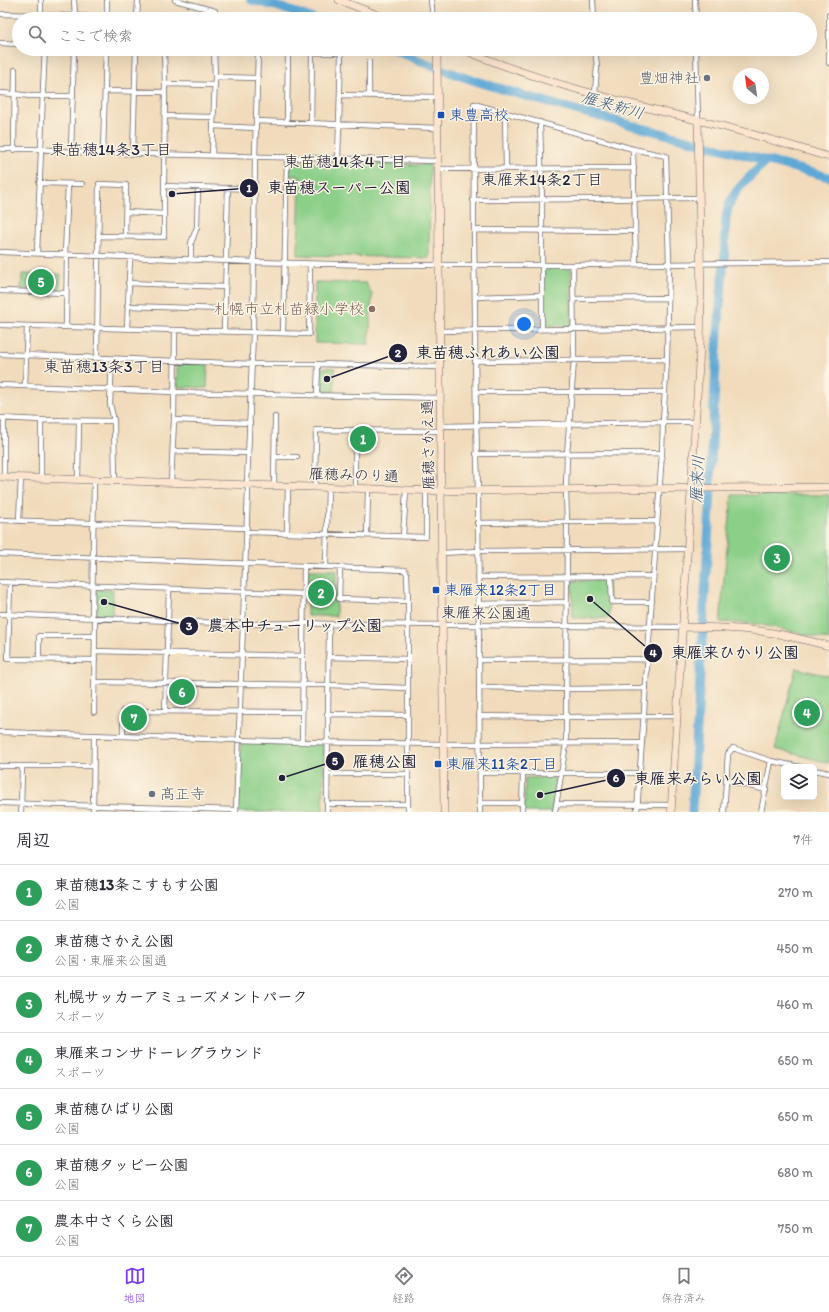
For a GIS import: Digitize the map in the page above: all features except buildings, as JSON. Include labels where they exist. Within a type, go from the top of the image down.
[{"type":"street","points":[[41,0],[41,12]]},
{"type":"street","points":[[74,0],[75,12]]},
{"type":"street","points":[[107,0],[107,12]]},
{"type":"street","points":[[137,12],[138,0]]},
{"type":"street","points":[[175,0],[215,12]]},
{"type":"street","points":[[339,0],[370,12]]},
{"type":"street","points":[[431,0],[432,12]]},
{"type":"street","points":[[593,0],[594,12]]},
{"type":"street","points":[[695,0],[696,12]]},
{"type":"street","points":[[0,14],[12,15]]},
{"type":"street","points":[[829,15],[829,63]]},
{"type":"street","points":[[0,44],[12,44]]},
{"type":"street","points":[[37,253],[45,56]]},
{"type":"street","points":[[71,152],[74,56]]},
{"type":"street","points":[[103,152],[106,56]]},
{"type":"street","points":[[133,153],[136,56]]},
{"type":"street","points":[[98,236],[164,237],[164,56]]},
{"type":"street","points":[[212,155],[215,85],[214,56]]},
{"type":"street","points":[[0,803],[236,811],[253,332],[258,56]]},
{"type":"street","points":[[287,123],[288,56]]},
{"type":"street","points":[[311,123],[312,56]]},
{"type":"street","points":[[338,159],[341,56]]},
{"type":"street","name":"雁穂さかえ通","points":[[437,56],[444,812]]},
{"type":"street","points":[[478,56],[534,77],[698,120],[829,157]]},
{"type":"street","points":[[595,56],[595,94]]},
{"type":"street","points":[[556,804],[637,804],[671,808],[701,327],[696,56]]},
{"type":"street","points":[[369,62],[369,96]]},
{"type":"street","points":[[14,150],[16,70]]},
{"type":"street","points":[[215,77],[258,78]]},
{"type":"street","points":[[165,84],[215,85]]},
{"type":"street","points":[[105,91],[165,92]]},
{"type":"street","points":[[0,93],[30,96],[73,96]]},
{"type":"street","points":[[340,95],[437,97]]},
{"type":"street","points":[[480,812],[477,523],[478,490],[476,454],[473,200],[474,104],[634,149],[666,156],[668,359],[637,812]]},
{"type":"street","points":[[505,112],[506,168]]},
{"type":"street","points":[[165,116],[213,117]]},
{"type":"street","points":[[256,121],[437,128]]},
{"type":"street","points":[[540,122],[542,199],[542,328]]},
{"type":"street","points":[[213,126],[256,128]]},
{"type":"street","points":[[0,149],[438,161]]},
{"type":"street","points":[[634,149],[636,264]]},
{"type":"street","points":[[284,333],[287,158]]},
{"type":"street","points":[[438,169],[634,168]]},
{"type":"street","points":[[39,183],[82,184]]},
{"type":"street","points":[[66,326],[68,184]]},
{"type":"street","points":[[97,358],[99,184],[126,185],[125,236]]},
{"type":"street","points":[[164,186],[255,189]]},
{"type":"street","points":[[191,260],[192,243],[197,227],[198,187]]},
{"type":"street","points":[[224,331],[228,188]]},
{"type":"street","points":[[473,200],[699,198]]},
{"type":"street","points":[[126,212],[164,214]]},
{"type":"street","points":[[474,230],[635,231]]},
{"type":"street","points":[[0,252],[310,264],[573,265],[829,262]]},
{"type":"street","points":[[127,328],[130,258]]},
{"type":"street","points":[[0,325],[308,334],[310,264]]},
{"type":"street","points":[[555,812],[566,744],[567,717],[566,490],[567,454],[574,360],[573,265]]},
{"type":"street","points":[[128,283],[225,287]]},
{"type":"street","points":[[0,291],[66,293]]},
{"type":"street","points":[[475,297],[542,295]]},
{"type":"street","points":[[574,299],[668,298]]},
{"type":"street","points":[[127,306],[224,309]]},
{"type":"street","points":[[25,386],[27,326]]},
{"type":"street","points":[[439,330],[701,327]]},
{"type":"street","points":[[171,483],[176,330]]},
{"type":"street","points":[[0,354],[252,364],[440,367]]},
{"type":"street","points":[[112,358],[110,404],[114,421],[115,480]]},
{"type":"street","points":[[475,361],[668,359]]},
{"type":"street","points":[[317,394],[318,364]]},
{"type":"street","points":[[0,385],[174,392],[317,394],[440,398]]},
{"type":"street","points":[[476,392],[665,392]]},
{"type":"street","points":[[274,486],[275,417]]},
{"type":"street","points":[[2,477],[2,418],[114,421]]},
{"type":"street","points":[[41,420],[41,478]]},
{"type":"street","points":[[78,479],[79,420]]},
{"type":"street","points":[[174,420],[250,423]]},
{"type":"street","points":[[315,486],[316,430],[696,422]]},
{"type":"street","points":[[355,430],[355,488]]},
{"type":"street","points":[[173,451],[248,453]]},
{"type":"street","points":[[476,454],[662,453]]},
{"type":"street","points":[[274,457],[297,457]]},
{"type":"street","name":"雁穂みのり通","points":[[2,477],[441,491],[829,487]]},
{"type":"street","points":[[19,521],[21,477]]},
{"type":"street","points":[[94,480],[92,586],[95,636],[94,712]]},
{"type":"street","points":[[287,533],[288,486]]},
{"type":"street","points":[[326,566],[328,487]]},
{"type":"street","points":[[367,535],[368,488]]},
{"type":"street","points":[[403,537],[406,490]]},
{"type":"street","points":[[0,520],[93,523],[287,533],[426,537],[426,490]]},
{"type":"street","points":[[477,523],[657,521]]},
{"type":"street","points":[[442,553],[478,551],[688,549]]},
{"type":"street","points":[[0,554],[405,570],[407,574],[408,602],[408,812]]},
{"type":"street","points":[[302,742],[304,566]]},
{"type":"street","points":[[340,567],[339,599],[408,602]]},
{"type":"street","points":[[478,577],[653,576]]},
{"type":"street","points":[[612,577],[612,602],[651,602]]},
{"type":"street","points":[[0,582],[304,594]]},
{"type":"street","points":[[10,583],[8,659],[94,660]]},
{"type":"street","points":[[165,711],[169,589]]},
{"type":"street","points":[[478,604],[567,602]]},
{"type":"street","name":"東雁来公園通","points":[[0,614],[243,624],[304,623],[567,627],[712,627],[773,633],[829,646]]},
{"type":"street","points":[[326,812],[329,624]]},
{"type":"street","points":[[39,660],[39,636],[95,636]]},
{"type":"street","points":[[95,651],[167,654],[303,656]]},
{"type":"street","points":[[328,657],[408,659]]},
{"type":"street","points":[[479,660],[648,659]]},
{"type":"street","points":[[95,682],[328,685],[408,688]]},
{"type":"street","points":[[479,687],[567,689],[646,688]]},
{"type":"street","points":[[123,736],[124,711],[302,712]]},
{"type":"street","points":[[327,714],[408,715]]},
{"type":"street","points":[[479,716],[676,716]]},
{"type":"street","points":[[0,732],[302,742],[642,744]]},
{"type":"street","points":[[93,812],[94,735]]},
{"type":"street","points":[[724,812],[728,754],[733,748],[788,764]]},
{"type":"street","points":[[761,812],[771,760]]},
{"type":"street","points":[[0,766],[93,766]]},
{"type":"street","points":[[21,812],[22,766]]},
{"type":"street","points":[[817,771],[829,774]]},
{"type":"street","points":[[480,773],[640,773]]},
{"type":"street","points":[[327,774],[407,774]]},
{"type":"street","points":[[522,774],[522,812]]},
{"type":"street","points":[[726,780],[766,790]]},
{"type":"street","points":[[480,803],[522,803]]},
{"type":"street","points":[[327,804],[407,804]]},
{"type":"green space","points":[[289,162],[430,165],[429,258],[298,255],[300,176],[289,176]]},
{"type":"green space","points":[[571,267],[571,326],[544,325],[544,268]]},
{"type":"green space","points":[[22,274],[61,274],[60,290],[21,289]]},
{"type":"green space","points":[[315,282],[366,283],[372,295],[369,344],[315,343]]},
{"type":"green space","points":[[179,363],[208,364],[207,388],[179,387],[177,385],[177,365]]},
{"type":"green space","points":[[322,368],[335,368],[334,391],[321,391]]},
{"type":"green space","points":[[732,495],[829,495],[829,640],[759,624],[720,622]]},
{"type":"green space","points":[[307,570],[336,570],[336,616],[307,616]]},
{"type":"green space","points":[[608,580],[609,618],[573,618],[572,581]]},
{"type":"green space","points":[[96,589],[113,590],[112,616],[96,615]]},
{"type":"green space","points":[[796,668],[829,676],[829,763],[775,749]]},
{"type":"green space","points":[[169,686],[196,686],[196,698],[169,698]]},
{"type":"green space","points":[[241,742],[324,745],[323,812],[238,812]]},
{"type":"green space","points":[[558,777],[552,812],[524,812],[525,778]]},
{"type":"waterway","name":"雁来新川","points":[[251,0],[294,12]]},
{"type":"waterway","name":"雁来新川","points":[[409,56],[474,80],[557,105],[829,177]]},
{"type":"waterway","name":"雁来川","points":[[692,812],[711,491],[710,483],[719,317],[725,256],[726,214],[731,201],[739,188],[766,161]]},
{"type":"place","name":"豊畑神社","points":[[707,78]]},
{"type":"place","name":"東豊高校","points":[[441,115]]},
{"type":"place","name":"東苗穂スーパー公園","points":[[172,194]]},
{"type":"place","name":"東苗穂ひばり公園","points":[[41,282]]},
{"type":"place","name":"札幌市立札苗緑小学校","points":[[372,309]]},
{"type":"place","name":"東苗穂ふれあい公園","points":[[327,379]]},
{"type":"place","name":"東苗穂13条こすもす公園","points":[[363,439]]},
{"type":"place","name":"札幌サッカーアミューズメントパーク","points":[[777,558]]},
{"type":"place","name":"東雁来12条2丁目","points":[[436,590]]},
{"type":"place","name":"東苗穂さかえ公園","points":[[321,593]]},
{"type":"place","name":"東雁来ひかり公園","points":[[590,599]]},
{"type":"place","name":"農本中チューリップ公園","points":[[104,602]]},
{"type":"place","name":"東苗穂タッピー公園","points":[[182,692]]},
{"type":"place","name":"東雁来コンサドーレグラウンド","points":[[807,713]]},
{"type":"place","name":"農本中さくら公園","points":[[134,718]]},
{"type":"place","name":"東雁来11条2丁目","points":[[438,764]]},
{"type":"place","name":"雁穂公園","points":[[282,778]]},
{"type":"place","name":"髙正寺","points":[[152,794]]},
{"type":"place","name":"東雁来みらい公園","points":[[540,795]]},
{"type":"district","name":"東苗穂14条3丁目","points":[[111,149]]},
{"type":"district","name":"東苗穂14条4丁目","points":[[345,161]]},
{"type":"district","name":"東雁来14条2丁目","points":[[542,179]]},
{"type":"district","name":"東苗穂13条3丁目","points":[[104,366]]}]
